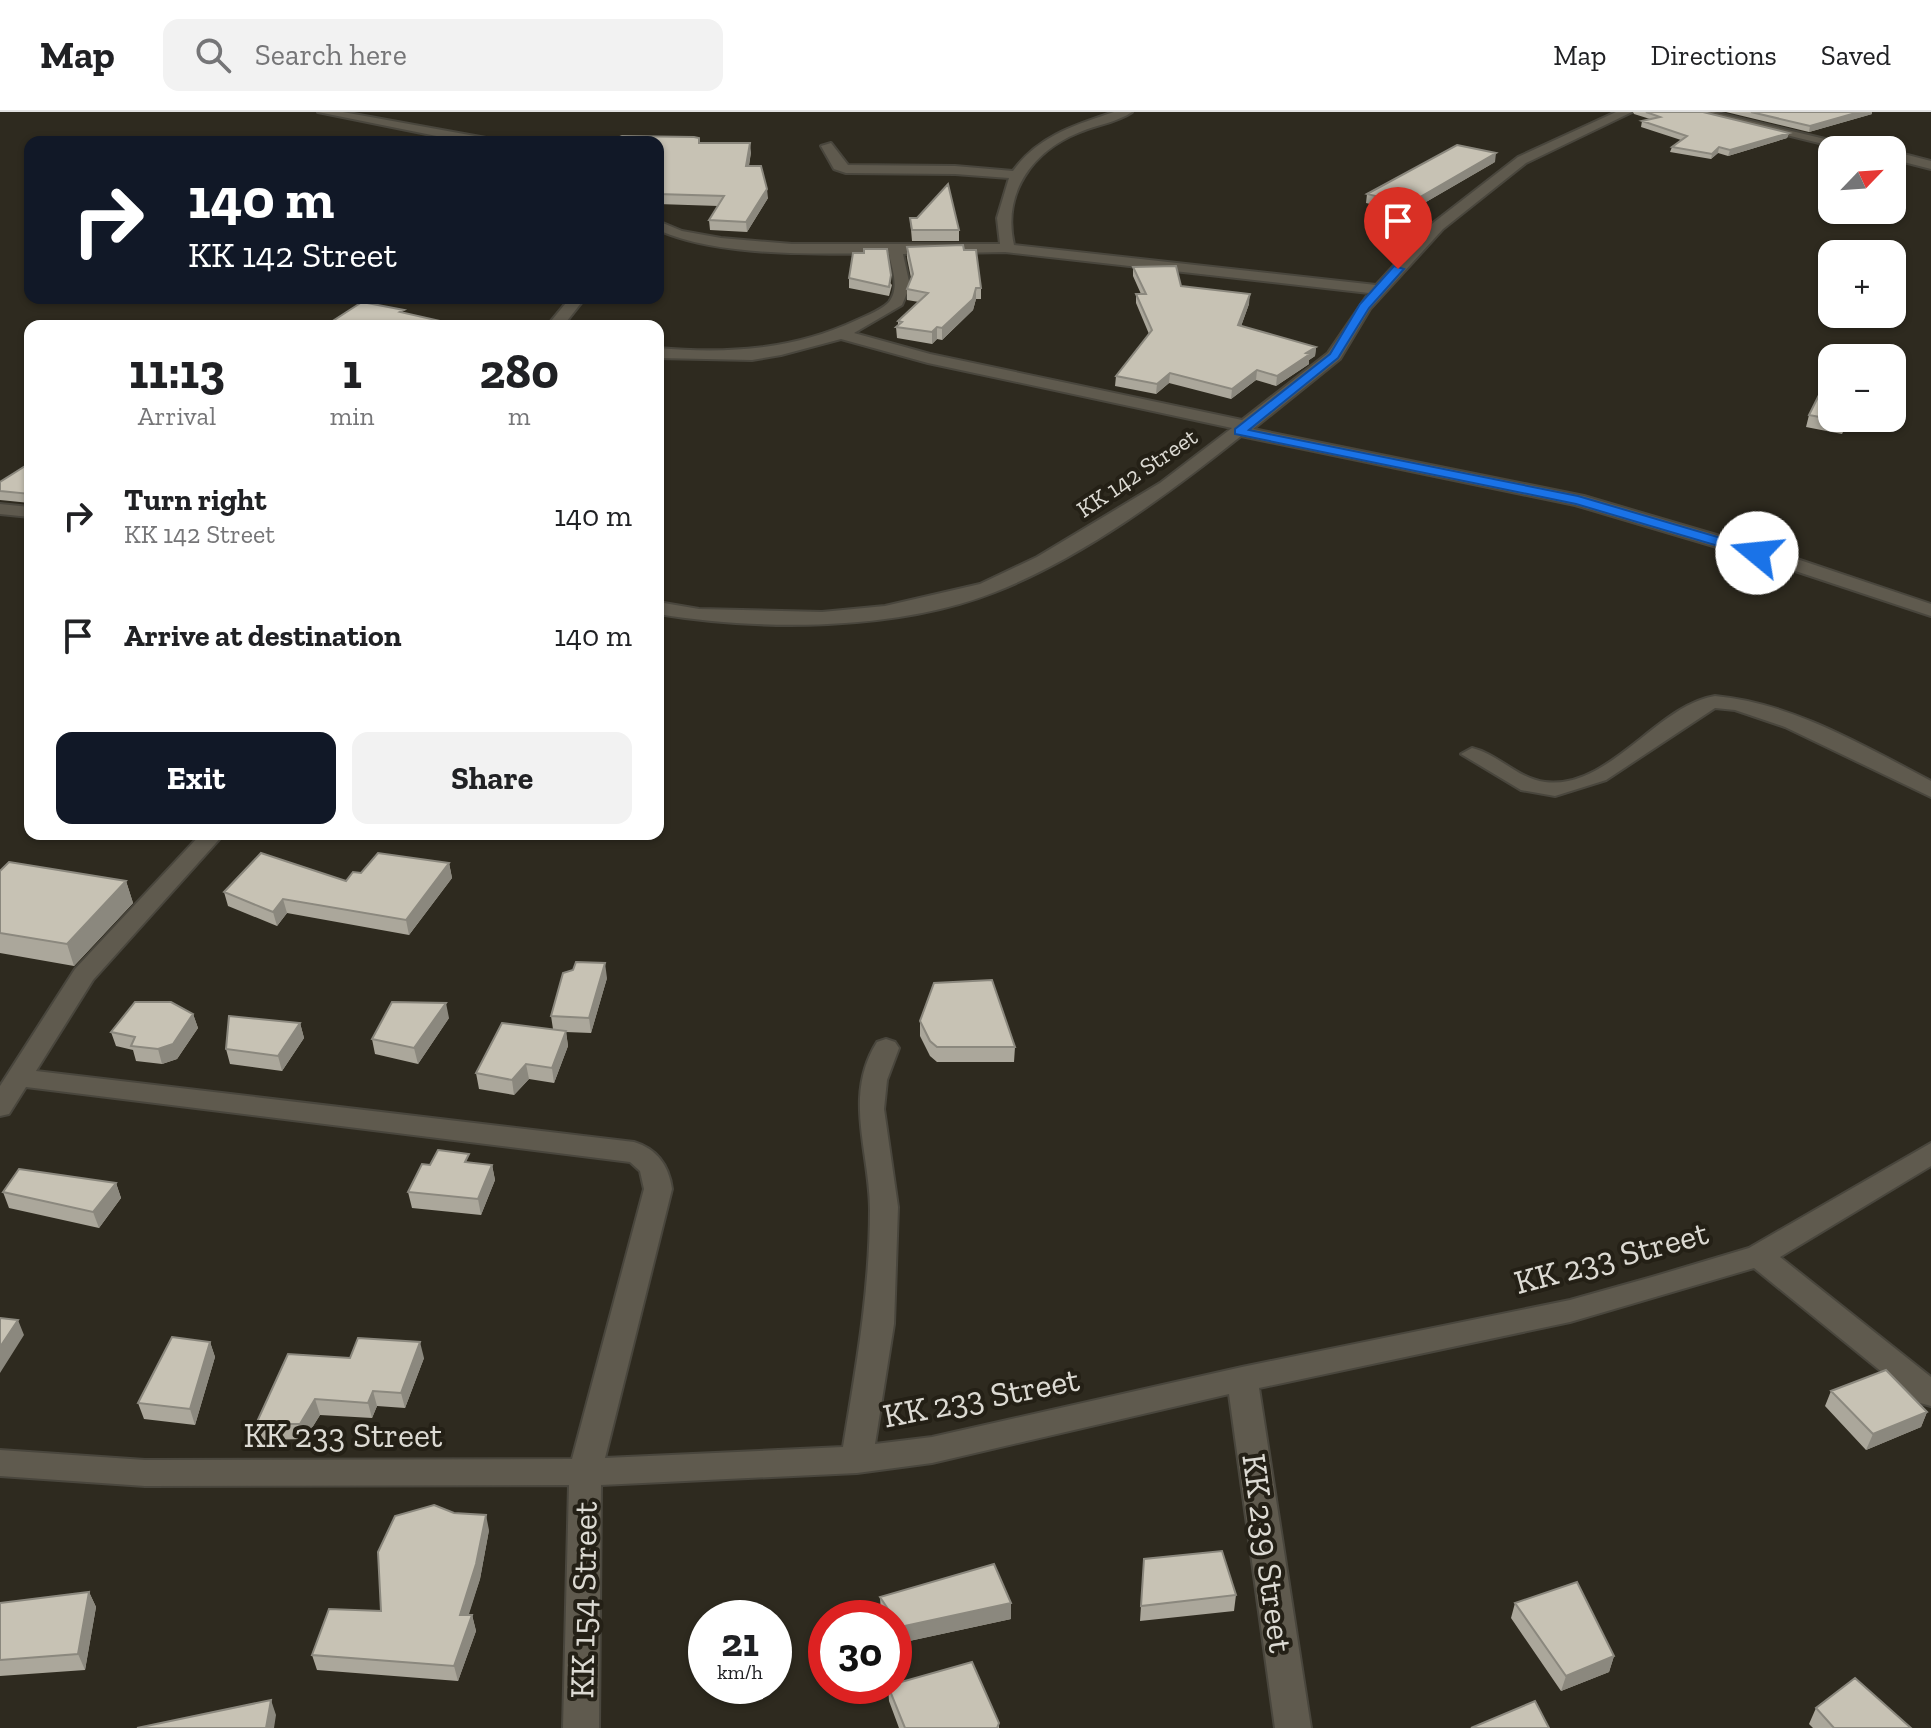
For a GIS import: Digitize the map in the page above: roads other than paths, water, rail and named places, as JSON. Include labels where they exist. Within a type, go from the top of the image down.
[{"type":"street","points":[[324,112],[454,136]]},
{"type":"street","points":[[1005,248],[1007,245],[1001,223],[1015,175],[1041,145],[1087,123],[1126,112]]},
{"type":"street","name":"KK 142 Street","points":[[664,609],[699,615],[822,618],[885,612],[987,588],[1044,561],[1129,511],[1243,429],[1334,356],[1364,307],[1438,226],[1522,160],[1626,112]]},
{"type":"street","points":[[1697,112],[1818,139]]},
{"type":"street","points":[[827,146],[839,166],[846,169],[955,170],[1015,175]]},
{"type":"street","points":[[1906,159],[1931,165]]},
{"type":"street","points":[[664,228],[678,234],[721,242],[792,248],[1005,248],[1379,290]]},
{"type":"street","points":[[664,354],[697,357],[781,352],[810,346],[841,334],[895,305],[903,286],[895,250]]},
{"type":"street","points":[[560,320],[573,304]]},
{"type":"street","points":[[841,334],[928,358],[1243,429],[1578,500],[1781,560],[1931,610]]},
{"type":"street","points":[[0,509],[24,511]]},
{"type":"street","points":[[1472,754],[1538,789],[1559,790],[1582,784],[1698,708],[1711,702],[1727,702],[1768,714],[1844,746],[1931,790]]},
{"type":"street","points":[[0,1107],[84,975],[208,840]]},
{"type":"street","points":[[857,1460],[879,1324],[884,1207],[871,1109],[874,1080],[886,1048]]},
{"type":"street","name":"KK 154 Street","points":[[21,1078],[634,1152],[648,1159],[656,1174],[658,1189],[585,1472],[581,1728]]},
{"type":"street","name":"KK 233 Street","points":[[0,1463],[145,1473],[585,1472],[857,1460],[932,1450],[1242,1379],[1570,1311],[1759,1256],[1931,1153]]},
{"type":"street","points":[[1759,1256],[1931,1394]]},
{"type":"street","name":"KK 239 Street","points":[[1242,1379],[1293,1728]]}]
